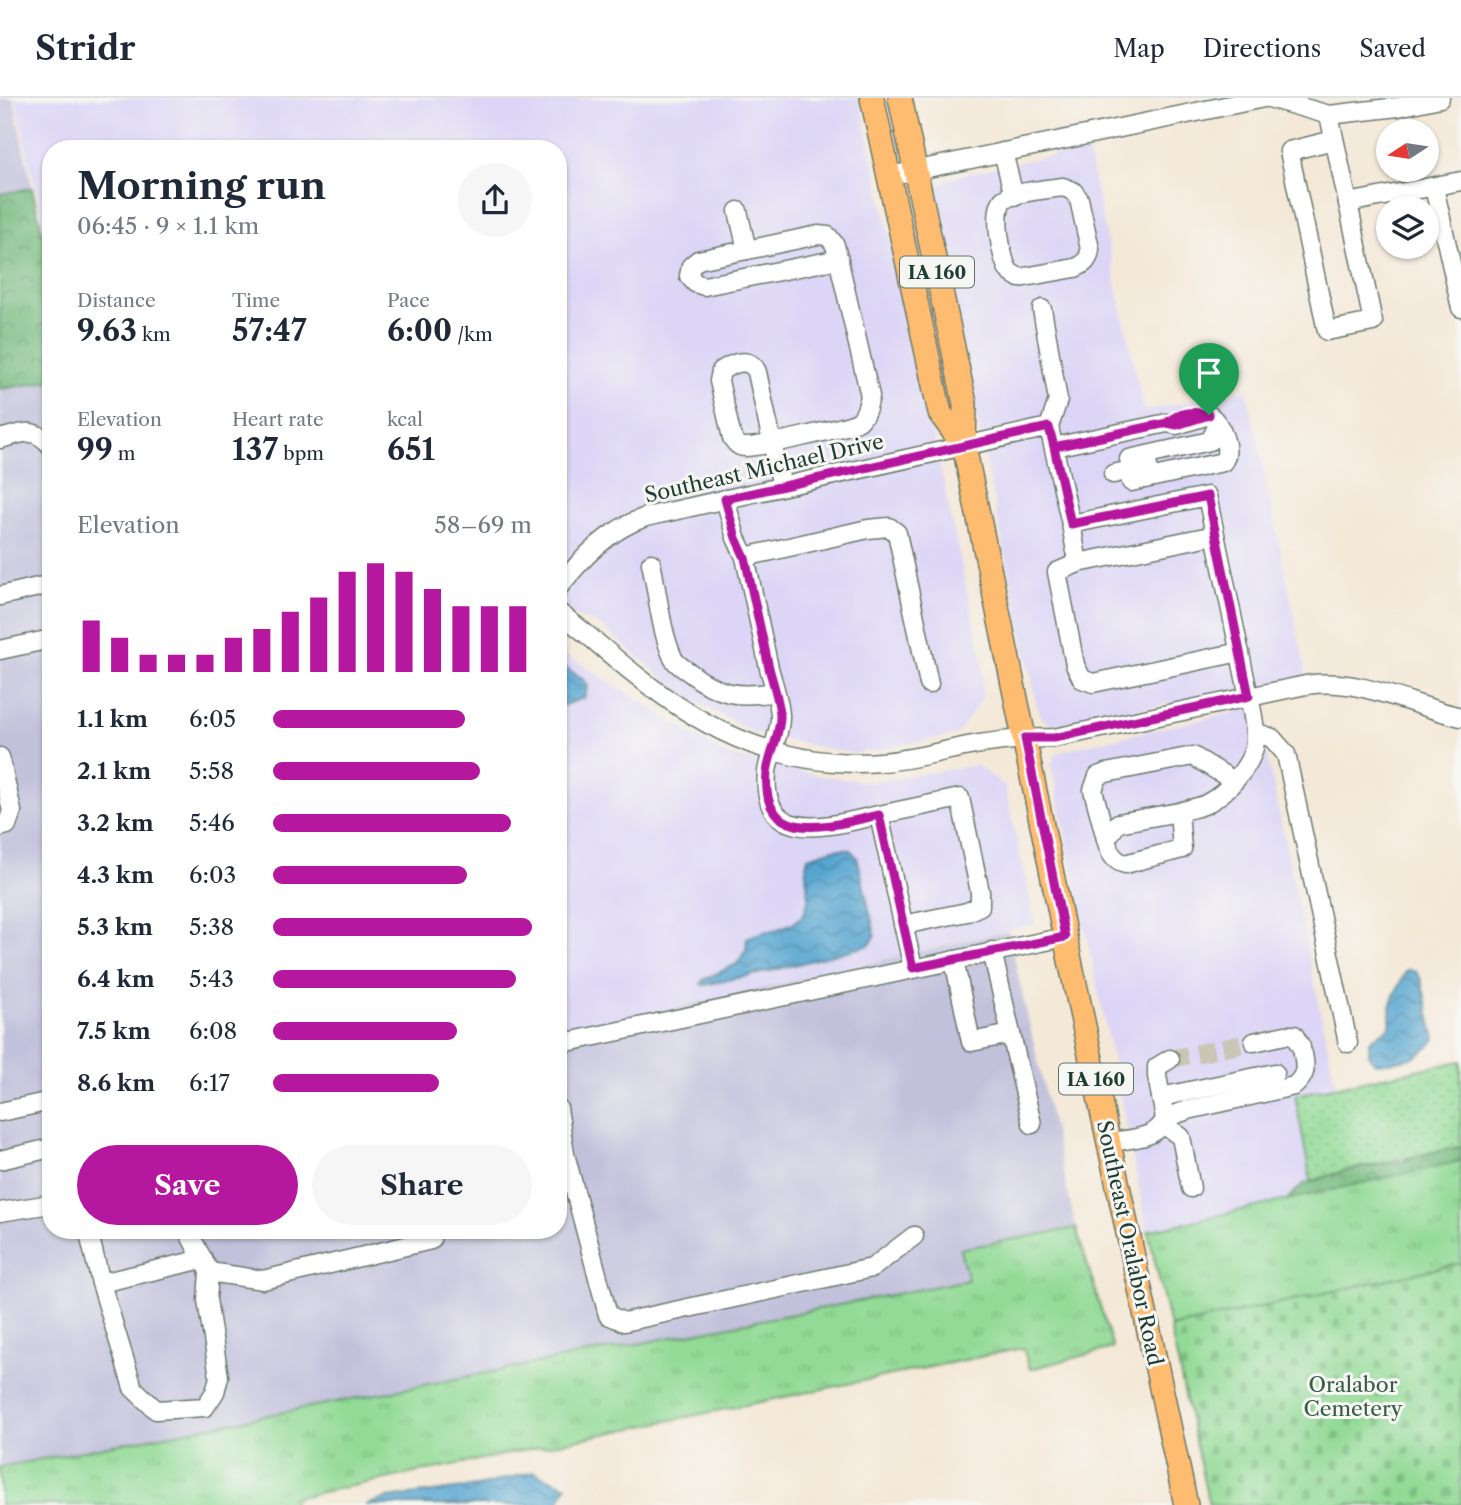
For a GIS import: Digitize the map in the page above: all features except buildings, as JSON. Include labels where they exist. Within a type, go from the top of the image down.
[{"type":"main road","name":"Southeast Oralabor Road","points":[[872,98],[940,413],[964,446]]},
{"type":"main road","name":"Southeast Oralabor Road","points":[[900,98],[965,404],[964,446],[1186,1505]]},
{"type":"street","points":[[889,176],[1267,98],[1303,103],[1329,115],[1398,107],[1440,98]]},
{"type":"street","points":[[1329,115],[1373,322],[1327,331],[1289,151],[1334,140]]},
{"type":"street","points":[[1003,152],[1014,196]]},
{"type":"street","points":[[1348,203],[1461,181]]},
{"type":"street","points":[[1063,187],[1073,191],[1079,199],[1090,249],[1089,257],[1083,264],[1030,278],[1019,278],[1010,273],[996,218],[998,207],[1004,199],[1014,196],[1063,187]]},
{"type":"street","points":[[1434,187],[1461,308]]},
{"type":"street","points":[[738,211],[747,250]]},
{"type":"street","points":[[782,486],[772,442],[754,365],[746,362],[730,365],[721,371],[719,381],[732,438],[737,445],[745,448],[772,442],[841,428],[859,421],[867,409],[870,396],[839,259],[835,244],[828,236],[818,235],[698,260],[691,265],[689,276],[695,284],[704,286],[839,259]]},
{"type":"street","points":[[1042,309],[1058,400],[1049,427],[1054,447],[1070,483],[1071,524],[1078,564]]},
{"type":"street","points":[[1054,447],[1167,423],[1177,425],[1212,421],[1220,427],[1227,453],[1223,462],[1131,482]]},
{"type":"street","points":[[1112,468],[1213,452],[1218,444],[1212,421]]},
{"type":"street","name":"Southeast Michael Drive","points":[[567,578],[594,547],[634,521],[1049,427]]},
{"type":"street","points":[[0,439],[29,432],[42,435]]},
{"type":"street","points":[[1071,524],[1208,496],[1255,732],[1255,744],[1249,761],[1227,789],[1205,805],[1118,823],[1106,839]]},
{"type":"street","points":[[725,499],[736,538],[745,558],[780,716],[767,786],[771,803],[785,821],[813,828],[960,798],[980,892],[980,906],[967,912],[903,925]]},
{"type":"street","points":[[745,558],[868,529],[889,527],[897,533],[929,684]]},
{"type":"street","points":[[1215,534],[1078,564],[1057,572],[1075,665],[1082,679],[1093,683],[1240,652]]},
{"type":"street","points":[[651,562],[674,661],[700,681],[724,693],[749,696],[775,692]]},
{"type":"street","points":[[0,596],[42,586]]},
{"type":"street","points":[[567,619],[680,709],[723,734],[772,752],[818,761],[880,762],[979,744],[1025,738],[1054,738],[1324,682],[1354,685],[1461,717]]},
{"type":"street","points":[[0,650],[42,641]]},
{"type":"street","points":[[1255,732],[1272,738],[1286,754],[1348,1043]]},
{"type":"street","points":[[1179,812],[1182,849],[1125,864],[1116,862],[1110,852],[1093,790],[1098,776],[1106,773],[1194,755],[1234,781]]},
{"type":"street","points":[[0,757],[12,811],[8,825],[0,827]]},
{"type":"street","points":[[879,815],[913,968]]},
{"type":"street","points":[[567,1042],[1065,937]]},
{"type":"street","points":[[992,951],[1032,1124]]},
{"type":"street","points":[[954,960],[971,1042],[1011,1034]]},
{"type":"street","points":[[1110,1142],[1158,1131],[1164,1121],[1188,1110],[1294,1086],[1303,1079],[1305,1067],[1302,1050],[1294,1035],[1254,1042]]},
{"type":"street","points":[[1170,1059],[1157,1066],[1164,1121],[1181,1137],[1191,1188]]},
{"type":"street","points":[[1161,1097],[1275,1073]]},
{"type":"street","points":[[0,1111],[42,1103]]},
{"type":"street","points":[[0,1160],[42,1150]]},
{"type":"street","points":[[567,1161],[608,1315],[624,1322],[872,1268],[914,1236]]},
{"type":"street","points":[[0,1212],[42,1205]]},
{"type":"street","points":[[90,1239],[133,1388],[156,1410],[205,1407],[215,1392],[219,1377],[207,1300],[206,1266],[192,1239]]},
{"type":"street","points":[[101,1283],[206,1266],[264,1280],[431,1240]]},
{"type":"shaded area","points":[[0,98],[13,98],[32,188],[0,194]]},
{"type":"shaded area","points":[[15,98],[860,98],[983,664],[982,699],[957,735],[854,754],[756,734],[684,695],[601,626],[567,613],[567,140],[42,140],[42,219]]},
{"type":"shaded area","points":[[1087,148],[1144,411],[1247,390],[1307,677],[1062,724],[1047,723],[1037,705],[933,212],[933,197],[942,182],[961,175]]},
{"type":"shaded area","points":[[42,382],[42,1239],[567,1239],[567,1033],[1008,931],[1076,1228],[961,1249],[968,1280],[0,1467],[0,389]]},
{"type":"shaded area","points":[[567,656],[726,755],[821,776],[872,782],[976,765],[1005,786],[1035,924],[567,1033]]},
{"type":"shaded area","points":[[1257,707],[1336,1086],[1295,1095],[1311,1182],[1304,1184],[1288,1200],[1148,1231],[1051,764],[1055,755],[1064,750]]},
{"type":"green space","points":[[32,188],[42,231],[42,382],[0,389],[0,194]]},
{"type":"green space","points":[[1461,1061],[1461,1147],[1343,1171],[1311,1182],[1295,1095]]},
{"type":"green space","points":[[1461,1147],[1461,1204],[1283,1203],[1304,1184],[1343,1171],[1402,1162],[1424,1154]]},
{"type":"green space","points":[[1461,1161],[1461,1263],[1170,1327],[1148,1231]]},
{"type":"green space","points":[[1076,1228],[1113,1348],[1030,1369],[1023,1348],[293,1498],[294,1505],[0,1505],[0,1467],[968,1280],[960,1249]]},
{"type":"green space","name":"Oralabor Cemetery","points":[[1461,1263],[1461,1505],[1209,1505],[1170,1327]]},
{"type":"water","points":[[567,668],[588,686],[584,698],[567,704]]},
{"type":"water","points":[[833,849],[849,849],[857,857],[875,935],[870,945],[771,971],[701,984],[703,980],[737,964],[746,950],[747,938],[784,927],[800,918],[808,900],[808,857]]},
{"type":"water","points":[[1407,970],[1415,970],[1421,980],[1435,1039],[1429,1047],[1409,1059],[1375,1063],[1369,1056],[1369,1041],[1390,1027],[1391,1003]]},
{"type":"water","points":[[533,1472],[567,1486],[557,1505],[366,1505],[388,1498],[477,1486]]},
{"type":"tunnel","points":[[1170,1059],[1254,1042]]},
{"type":"route","points":[[1209,415],[1177,425],[1167,423],[1054,447],[1049,427],[725,499],[730,521],[745,558],[780,716],[767,770],[771,803],[785,821],[813,828],[879,815],[913,968],[1065,937],[1025,738],[1054,738],[1249,696],[1208,496],[1071,524],[1054,447],[1111,435],[1167,423],[1174,416],[1196,411],[1209,415]]}]
